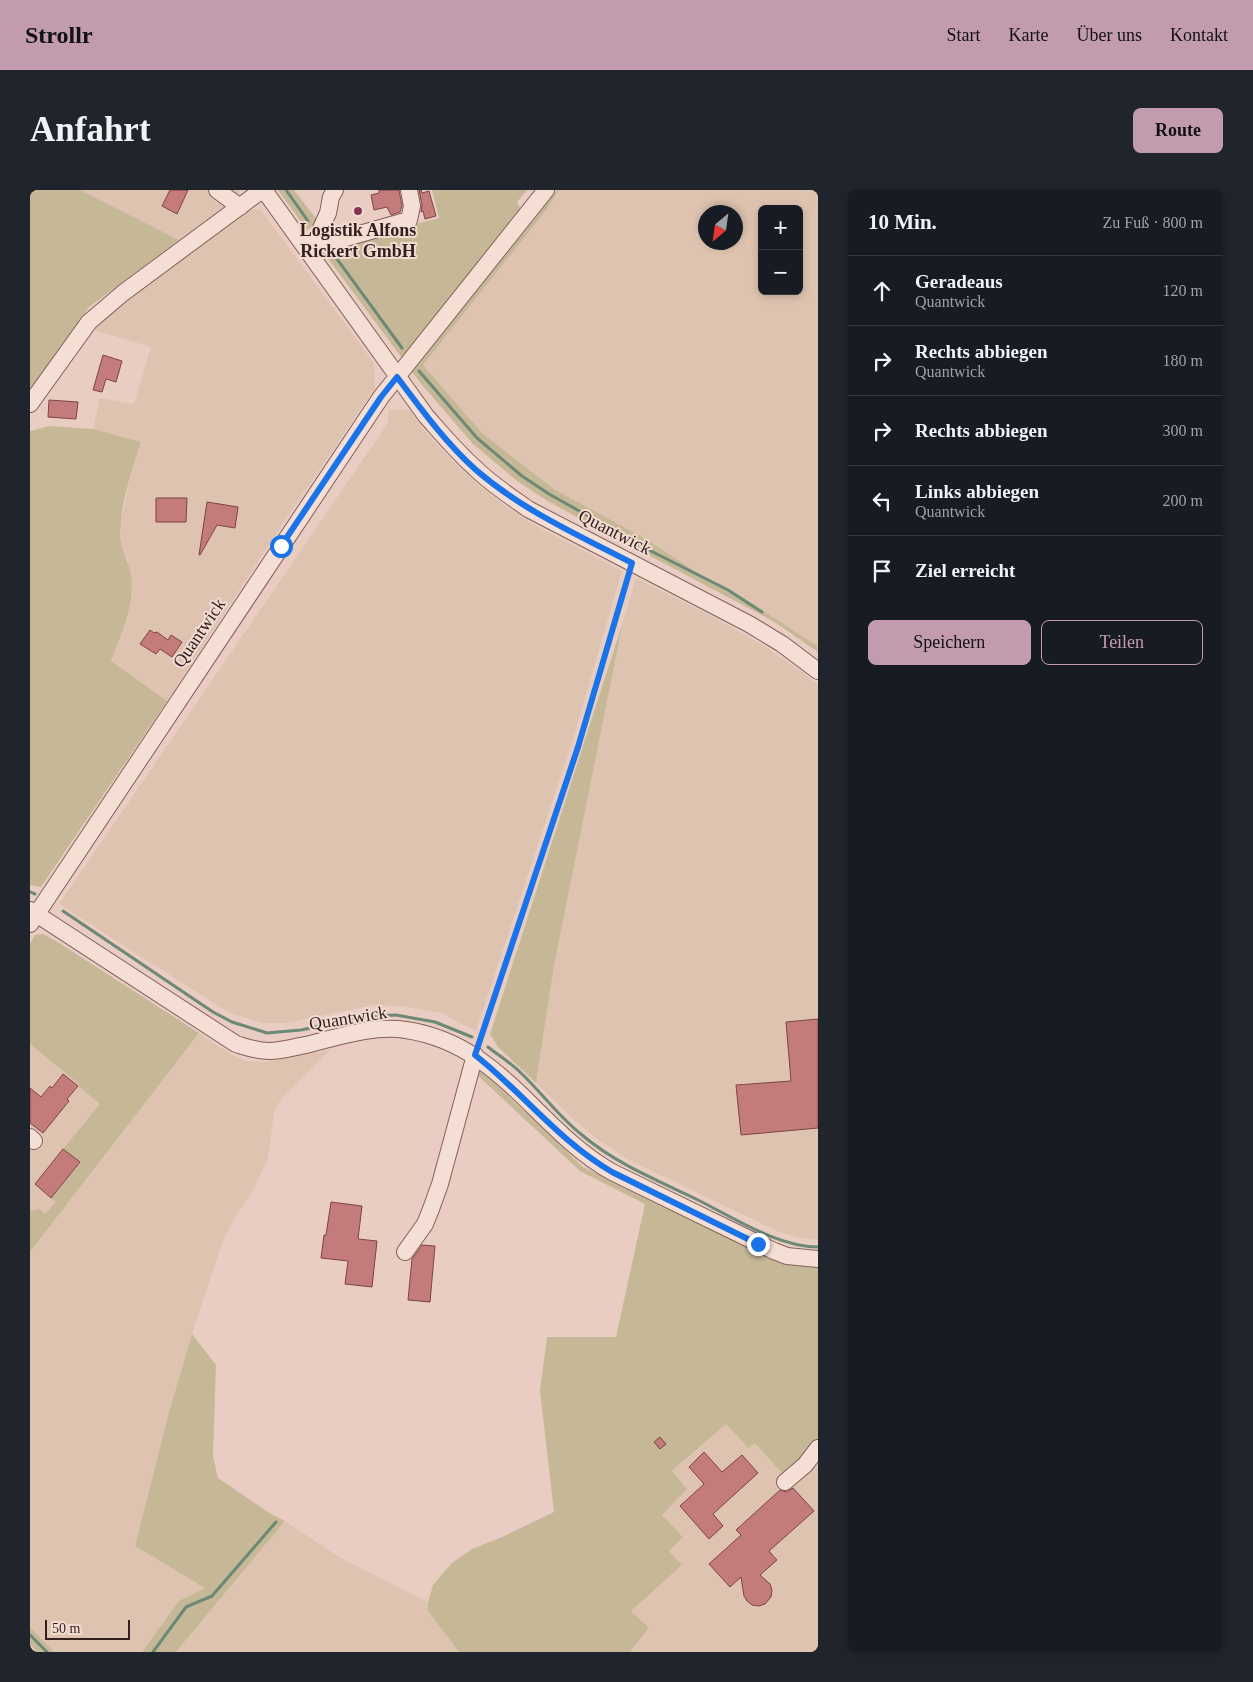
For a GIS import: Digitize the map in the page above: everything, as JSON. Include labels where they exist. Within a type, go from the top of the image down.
[{"type":"street","points":[[217,190],[240,206]]},
{"type":"street","name":"Quantwick","points":[[30,404],[90,322],[103,309],[263,190],[313,252],[397,377],[426,416],[476,469],[528,509],[749,624],[782,644],[818,671]]},
{"type":"street","points":[[313,252],[335,190]]},
{"type":"street","points":[[313,252],[409,220],[412,206],[408,190]]},
{"type":"street","name":"Quantwick","points":[[546,190],[375,404],[32,916],[236,1044],[252,1049],[269,1051],[289,1049],[341,1036],[387,1029],[424,1034],[448,1042],[475,1055],[508,1083],[579,1150],[603,1168],[774,1251],[787,1256],[818,1259]]},
{"type":"street","points":[[405,1252],[425,1224],[431,1210],[440,1184],[475,1055]]},
{"type":"street","points":[[785,1482],[805,1465],[818,1448]]},
{"type":"path","points":[[475,1055],[578,747],[632,563]]},
{"type":"shaded area","points":[[30,190],[80,190],[179,240],[89,307],[30,390]]},
{"type":"shaded area","points":[[80,190],[240,190],[239,195],[179,240]]},
{"type":"shaded area","points":[[278,190],[294,190],[318,221],[307,230]]},
{"type":"shaded area","points":[[432,190],[527,190],[517,202],[520,208],[414,352],[402,358],[321,249],[439,218]]},
{"type":"shaded area","points":[[557,190],[559,190],[547,209],[423,365],[482,433],[554,489],[646,539],[701,575],[730,589],[817,646],[818,652],[773,621],[584,521],[517,481],[473,444],[410,369],[417,356]]},
{"type":"shaded area","points":[[559,190],[818,190],[818,647],[730,589],[701,575],[646,539],[554,489],[482,433],[423,365],[547,209]]},
{"type":"shaded area","points":[[249,209],[261,210],[374,363],[375,388],[276,534],[167,701],[111,661],[126,621],[130,603],[128,560],[121,546],[121,523],[128,485],[141,443],[93,429],[100,398],[134,404],[151,347],[94,330],[114,309]]},
{"type":"shaded area","points":[[389,410],[409,410],[429,436],[455,463],[504,505],[531,523],[622,571],[572,743],[476,1031],[441,1013],[408,1007],[373,1005],[287,1023],[262,1023],[233,1014],[215,1004],[59,904],[388,423]]},
{"type":"shaded area","points":[[49,426],[93,429],[141,442],[126,493],[120,530],[121,545],[129,565],[132,587],[131,598],[123,630],[111,661],[167,701],[41,887],[30,885],[30,430]]},
{"type":"shaded area","points":[[636,578],[717,619],[761,644],[818,685],[818,1240],[779,1232],[629,1160],[600,1141],[575,1121],[536,1083],[554,966],[623,622]]},
{"type":"shaded area","points":[[623,622],[554,966],[536,1083],[498,1047],[490,1034]]},
{"type":"shaded area","points":[[43,934],[199,1033],[30,1252],[30,1211],[39,1209],[45,1214],[56,1202],[51,1198],[80,1163],[63,1149],[100,1104],[78,1086],[79,1084],[30,1044],[30,944],[35,935]]},
{"type":"shaded area","points":[[199,1033],[232,1055],[247,1061],[266,1062],[330,1050],[281,1099],[274,1112],[268,1158],[252,1192],[224,1238],[192,1334],[169,1412],[135,1546],[206,1588],[180,1601],[142,1652],[54,1652],[30,1627],[30,1252]]},
{"type":"shaded area","points":[[30,1044],[80,1084],[78,1086],[100,1104],[63,1149],[80,1162],[52,1197],[57,1201],[45,1214],[39,1209],[30,1211]]},
{"type":"shaded area","points":[[476,1067],[583,1167],[782,1264],[818,1265],[818,1443],[783,1474],[755,1443],[748,1448],[726,1424],[672,1471],[687,1489],[662,1515],[683,1537],[669,1551],[682,1565],[631,1611],[649,1628],[631,1652],[459,1652],[428,1611],[428,1602],[433,1585],[452,1563],[472,1549],[554,1512],[540,1391],[547,1337],[616,1337],[645,1204],[580,1171],[474,1072]]},
{"type":"shaded area","points":[[192,1334],[216,1365],[213,1456],[218,1478],[271,1514],[285,1521],[176,1652],[142,1652],[179,1601],[205,1588],[135,1546],[169,1412]]},
{"type":"shaded area","points":[[726,1424],[748,1448],[754,1443],[818,1443],[818,1652],[631,1652],[630,1611],[681,1565],[669,1551],[683,1537],[662,1515],[687,1489],[672,1472]]},
{"type":"shaded area","points":[[285,1521],[341,1558],[428,1602],[428,1611],[460,1652],[176,1652]]},
{"type":"shaded area","points":[[30,1627],[54,1652],[37,1652],[30,1644]]},
{"type":"building","points":[[170,190],[188,190],[177,214],[162,206]]},
{"type":"building","points":[[379,190],[399,190],[402,206],[400,212],[391,215],[387,207],[374,210],[371,195],[379,193]]},
{"type":"building","points":[[419,190],[422,193],[429,191],[436,216],[425,219],[423,211],[421,212],[422,205]]},
{"type":"building","points":[[103,355],[122,361],[116,382],[106,379],[102,392],[93,390]]},
{"type":"building","points":[[49,400],[78,402],[76,419],[48,417]]},
{"type":"building","points":[[156,498],[187,498],[186,522],[156,522]]},
{"type":"building","points":[[207,502],[238,507],[235,528],[217,525],[199,555]]},
{"type":"building","points":[[150,630],[154,633],[157,632],[168,640],[171,635],[182,642],[172,657],[160,649],[156,654],[140,644]]},
{"type":"building","points":[[818,1019],[818,1128],[741,1135],[736,1085],[791,1081],[786,1022]]},
{"type":"building","points":[[63,1074],[78,1086],[67,1099],[69,1101],[43,1133],[30,1123],[30,1088],[41,1097],[50,1086],[52,1088]]},
{"type":"building","points":[[63,1149],[80,1162],[51,1198],[35,1184]]},
{"type":"building","points":[[331,1202],[362,1206],[358,1239],[377,1241],[372,1287],[345,1284],[348,1261],[321,1258]]},
{"type":"building","points":[[422,1245],[435,1246],[430,1302],[408,1300],[412,1259]]},
{"type":"building","points":[[660,1437],[666,1444],[660,1449],[654,1442]]},
{"type":"building","points":[[704,1452],[722,1472],[742,1455],[758,1473],[713,1514],[723,1526],[709,1539],[680,1506],[704,1484],[689,1467]]},
{"type":"building","points":[[793,1488],[814,1511],[769,1551],[777,1560],[760,1575],[770,1584],[772,1590],[771,1597],[765,1604],[759,1606],[752,1605],[744,1596],[741,1577],[730,1587],[709,1564],[741,1535],[736,1530],[780,1490],[786,1492]]},
{"type":"waterway","points":[[286,190],[308,221]]},
{"type":"waterway","points":[[329,248],[402,348]]},
{"type":"waterway","points":[[419,371],[477,438],[522,476],[549,494],[647,549],[728,590],[762,612]]},
{"type":"waterway","points":[[30,892],[35,894]]},
{"type":"waterway","points":[[63,911],[213,1012],[232,1022],[267,1033],[301,1030],[368,1016],[396,1015],[435,1022],[472,1037]]},
{"type":"waterway","points":[[488,1047],[521,1073],[574,1128],[609,1155],[756,1230],[787,1242],[818,1247]]},
{"type":"waterway","points":[[153,1652],[186,1607],[212,1596],[276,1522]]},
{"type":"waterway","points":[[30,1635],[47,1652]]},
{"type":"place","name":"Logistik Alfons Rickert GmbH","points":[[358,211]]},
{"type":"route","points":[[281,546],[381,397],[397,377],[426,416],[450,443],[476,469],[500,489],[528,509],[632,563],[578,747],[475,1055],[494,1070],[595,1163],[758,1244]]}]
